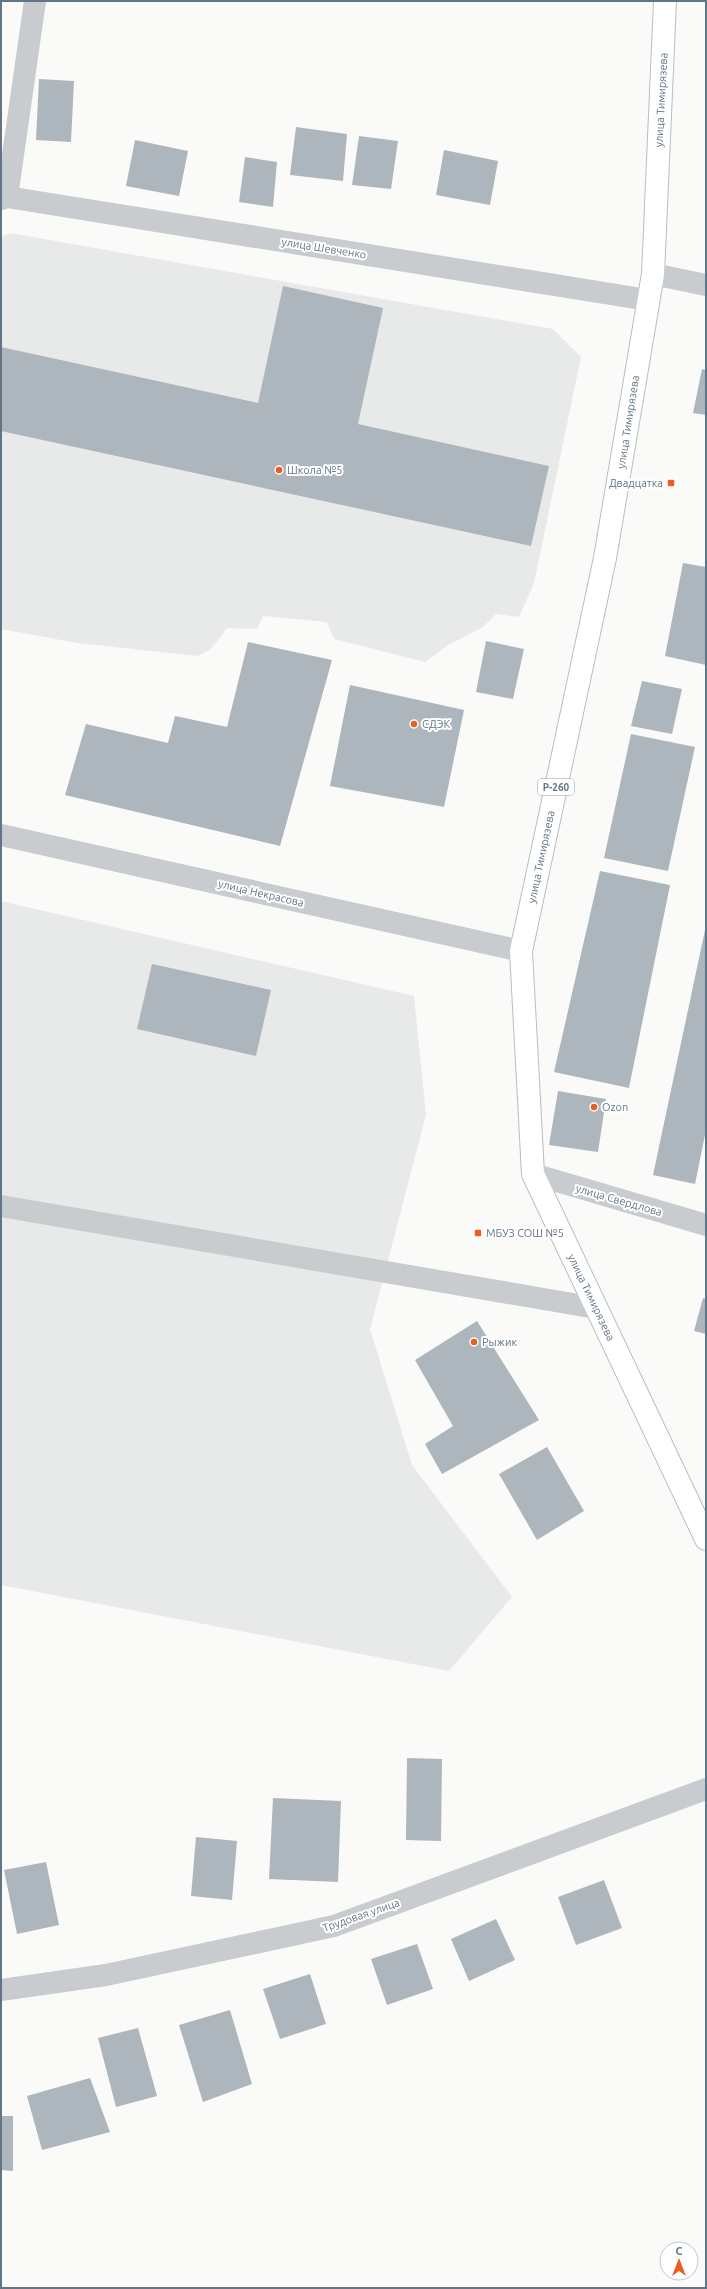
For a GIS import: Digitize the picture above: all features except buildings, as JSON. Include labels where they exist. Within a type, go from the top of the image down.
[{"type":"highway","name":"улица Тимирязева","points":[[665,1],[653,274],[605,558],[522,951],[533,1174],[706,1539]]},
{"type":"street","points":[[4,198],[34,1]]},
{"type":"street","name":"улица Шевченко","points":[[4,198],[648,300]]},
{"type":"street","points":[[653,274],[706,285]]},
{"type":"street","name":"улица Некрасова","points":[[1,835],[522,951]]},
{"type":"street","name":"улица Свердлова","points":[[533,1174],[706,1225]]},
{"type":"street","points":[[1,1206],[596,1308]]},
{"type":"street","name":"Трудовая улица","points":[[1,1990],[106,1975],[334,1926],[706,1789]]},
{"type":"shaded area","name":"Школа №5","points":[[10,233],[553,329],[581,357],[534,583],[519,617],[496,614],[483,627],[448,645],[425,662],[334,639],[327,622],[263,616],[257,629],[227,628],[211,649],[198,656],[77,643],[1,629],[1,237]]},
{"type":"shaded area","points":[[1,901],[414,996],[426,1115],[370,1329],[412,1465],[512,1597],[449,1671],[1,1585]]},
{"type":"place","name":"Школа №5","points":[[279,470]]},
{"type":"place","name":"Двадцатка","points":[[671,483]]},
{"type":"place","name":"СДЭК","points":[[414,724]]},
{"type":"place","name":"Ozon","points":[[594,1107]]},
{"type":"place","name":"МБУЗ СОШ №5","points":[[478,1233]]},
{"type":"place","name":"Рыжик","points":[[474,1342]]}]
